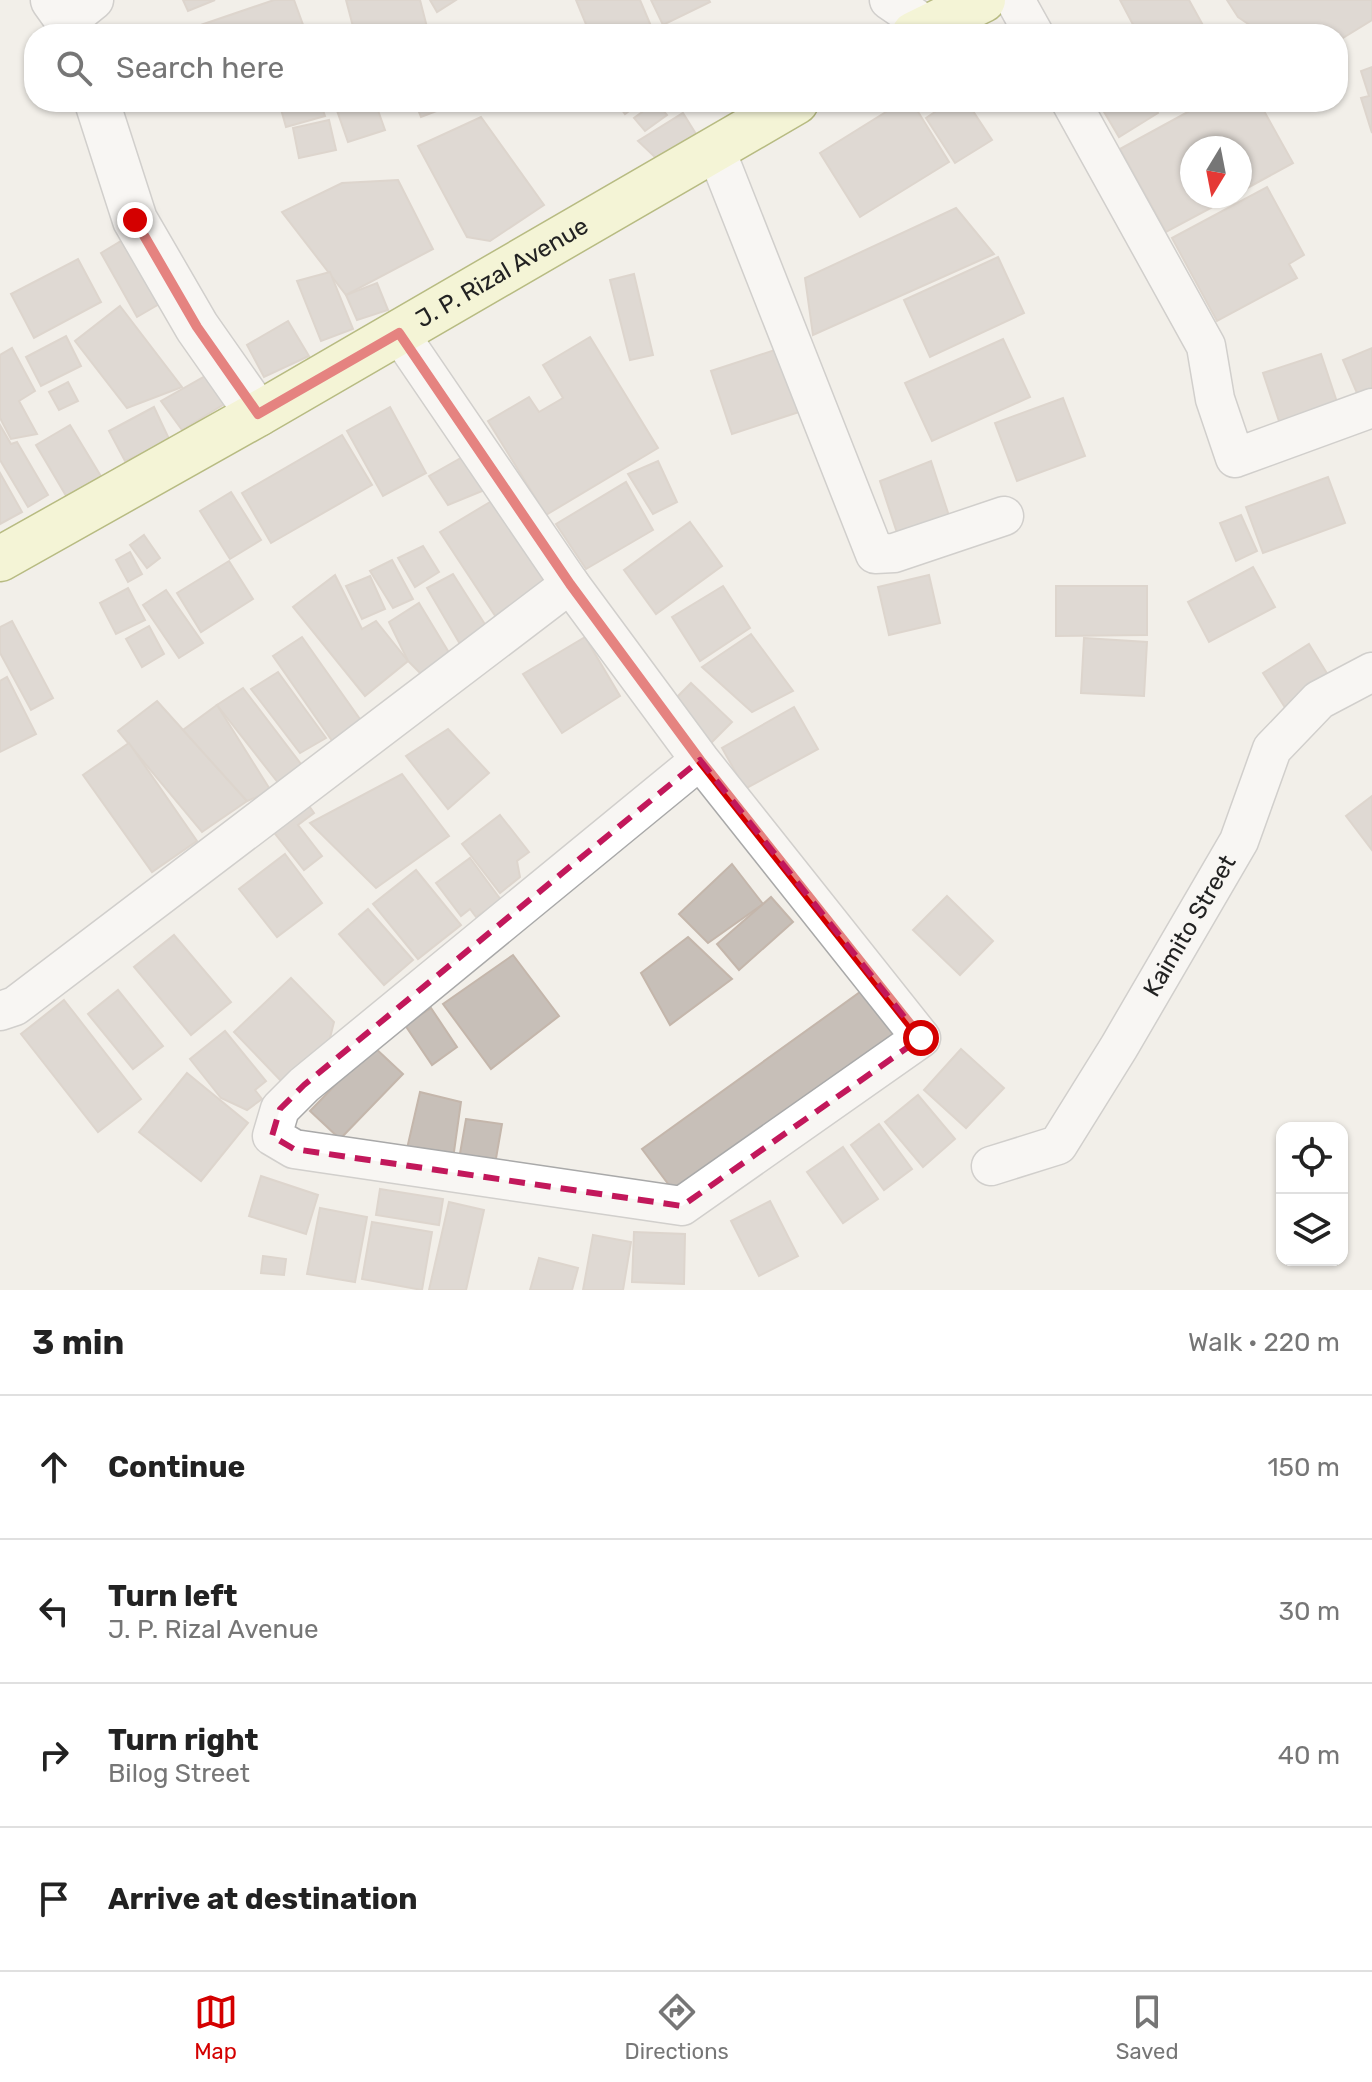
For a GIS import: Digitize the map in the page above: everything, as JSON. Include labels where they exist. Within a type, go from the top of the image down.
[{"type":"main road","points":[[933,24],[983,0]]},
{"type":"main road","name":"J. P. Rizal Avenue","points":[[0,559],[258,414],[778,112]]},
{"type":"street","points":[[889,0],[914,24]]},
{"type":"street","points":[[1015,0],[1028,24]]},
{"type":"street","points":[[100,112],[135,220],[197,327],[258,414]]},
{"type":"street","points":[[1077,112],[1206,346],[1215,399],[1235,458],[1372,408]]},
{"type":"street","points":[[715,148],[875,554],[894,553],[1004,516]]},
{"type":"street","points":[[399,333],[570,584],[700,760],[921,1038],[682,1206],[294,1149],[272,1136],[280,1109],[304,1085],[700,760]]},
{"type":"street","points":[[0,1011],[15,1006],[570,584]]},
{"type":"street","name":"Kaimito Street","points":[[991,1166],[1058,1145],[1239,841],[1272,749],[1319,700],[1372,672]]},
{"type":"highlighted area","points":[[700,760],[921,1038],[682,1206],[294,1149],[272,1136],[280,1109],[304,1085]]},
{"type":"building","points":[[183,0],[215,0],[188,11]]},
{"type":"building","points":[[274,0],[294,0],[303,24],[204,24]]},
{"type":"building","points":[[346,0],[420,0],[426,24],[352,24]]},
{"type":"building","points":[[430,0],[456,0],[437,12]]},
{"type":"building","points":[[576,0],[640,0],[650,24],[586,24]]},
{"type":"building","points":[[651,0],[710,2],[665,24]]},
{"type":"building","points":[[1120,0],[1189,0],[1202,24],[1133,24]]},
{"type":"building","points":[[1227,0],[1372,0],[1372,20],[1348,35],[1348,24],[1248,24],[1238,17]]},
{"type":"building","points":[[1372,67],[1372,133],[1361,98],[1369,96],[1361,71]]},
{"type":"building","points":[[282,112],[324,112],[325,116],[286,127]]},
{"type":"building","points":[[338,112],[379,112],[385,130],[348,142]]},
{"type":"building","points":[[642,112],[664,112],[667,115],[645,131],[634,118]]},
{"type":"building","points":[[886,112],[918,112],[949,162],[860,217],[820,153]]},
{"type":"building","points":[[935,112],[974,112],[992,140],[955,163],[926,118]]},
{"type":"building","points":[[1104,112],[1157,112],[1158,113],[1119,137]]},
{"type":"building","points":[[1188,112],[1265,112],[1293,163],[1252,185],[1252,136],[1180,136],[1180,208],[1211,208],[1166,232],[1120,149]]},
{"type":"building","points":[[683,113],[696,134],[657,159],[638,141]]},
{"type":"building","points":[[481,117],[544,205],[490,241],[467,237],[418,146]]},
{"type":"building","points":[[329,120],[336,150],[299,158],[293,128]]},
{"type":"building","points":[[398,180],[433,249],[346,295],[282,212],[342,183]]},
{"type":"building","points":[[1267,187],[1304,255],[1289,264],[1297,278],[1217,321],[1172,238],[1228,208],[1252,208],[1252,195]]},
{"type":"building","points":[[956,208],[994,254],[813,335],[805,278]]},
{"type":"building","points":[[131,235],[168,299],[137,317],[101,253]]},
{"type":"building","points":[[998,257],[1024,313],[930,357],[904,300]]},
{"type":"building","points":[[78,259],[101,302],[34,338],[11,294]]},
{"type":"building","points":[[330,272],[353,329],[321,341],[297,281]]},
{"type":"building","points":[[634,274],[653,355],[630,360],[610,280]]},
{"type":"building","points":[[377,283],[388,310],[357,320],[346,295]]},
{"type":"building","points":[[120,306],[182,387],[127,408],[75,341]]},
{"type":"building","points":[[288,321],[309,356],[264,377],[247,345]]},
{"type":"building","points":[[66,336],[81,366],[41,386],[26,357]]},
{"type":"building","points":[[590,337],[658,448],[546,515],[488,421],[529,397],[539,412],[563,398],[543,365]]},
{"type":"building","points":[[1003,339],[1030,397],[932,441],[905,383]]},
{"type":"building","points":[[787,346],[808,409],[732,434],[711,371]]},
{"type":"building","points":[[12,348],[35,391],[19,401],[37,434],[11,439],[0,418],[0,355]]},
{"type":"building","points":[[1372,348],[1372,410],[1365,412],[1343,360]]},
{"type":"building","points":[[1321,354],[1341,414],[1283,433],[1263,373]]},
{"type":"building","points":[[216,370],[231,400],[182,430],[161,401]]},
{"type":"building","points":[[68,382],[78,401],[59,410],[49,392]]},
{"type":"building","points":[[1063,398],[1085,456],[1017,481],[995,423]]},
{"type":"building","points":[[154,407],[170,441],[125,461],[109,431]]},
{"type":"building","points":[[390,407],[426,473],[383,496],[347,431]]},
{"type":"building","points":[[0,425],[11,444],[17,442],[48,495],[28,507],[0,460]]},
{"type":"building","points":[[70,425],[102,478],[68,499],[36,445]]},
{"type":"building","points":[[342,435],[372,485],[271,543],[242,493]]},
{"type":"building","points":[[466,455],[487,489],[448,505],[429,476]]},
{"type":"building","points":[[658,461],[677,502],[653,514],[628,474]]},
{"type":"building","points":[[931,461],[952,525],[900,542],[880,481]]},
{"type":"building","points":[[0,473],[22,512],[0,524]]},
{"type":"building","points":[[1328,477],[1345,523],[1263,553],[1246,507]]},
{"type":"building","points":[[626,482],[653,530],[586,569],[556,524]]},
{"type":"building","points":[[231,492],[261,540],[230,559],[200,511]]},
{"type":"building","points":[[495,499],[548,583],[496,617],[440,532]]},
{"type":"building","points":[[1241,515],[1257,551],[1236,561],[1220,523]]},
{"type":"building","points":[[690,522],[722,566],[656,614],[624,570]]},
{"type":"building","points":[[144,535],[160,558],[147,568],[130,545]]},
{"type":"building","points":[[423,546],[439,572],[415,587],[398,558]]},
{"type":"building","points":[[130,552],[142,574],[128,582],[116,560]]},
{"type":"building","points":[[392,560],[413,599],[393,608],[370,571]]},
{"type":"building","points":[[229,561],[253,599],[201,632],[177,593]]},
{"type":"building","points":[[1253,567],[1275,607],[1209,642],[1188,602]]},
{"type":"building","points":[[453,574],[486,626],[460,644],[427,588]]},
{"type":"building","points":[[335,575],[362,629],[376,621],[408,661],[365,696],[293,607]]},
{"type":"building","points":[[929,575],[940,623],[889,635],[878,587]]},
{"type":"building","points":[[370,576],[385,609],[362,619],[346,586]]},
{"type":"building","points":[[723,586],[750,628],[700,661],[672,617]]},
{"type":"building","points":[[1056,586],[1147,586],[1147,635],[1056,636]]},
{"type":"building","points":[[128,588],[145,620],[116,634],[100,603]]},
{"type":"building","points":[[166,590],[203,643],[179,658],[143,605]]},
{"type":"building","points":[[419,603],[451,656],[421,674],[408,661],[389,622]]},
{"type":"building","points":[[12,621],[53,698],[31,710],[0,653],[0,627]]},
{"type":"building","points":[[149,626],[164,654],[142,667],[126,639]]},
{"type":"building","points":[[751,634],[793,691],[752,712],[702,667]]},
{"type":"building","points":[[302,637],[362,722],[333,742],[273,656]]},
{"type":"building","points":[[585,637],[620,696],[562,733],[523,674]]},
{"type":"building","points":[[1084,638],[1147,642],[1144,696],[1081,693]]},
{"type":"building","points":[[1309,644],[1331,680],[1286,709],[1263,673]]},
{"type":"building","points":[[278,672],[326,738],[300,753],[251,689]]},
{"type":"building","points":[[7,677],[36,734],[0,752],[0,681]]},
{"type":"building","points":[[691,683],[732,722],[710,744],[669,705]]},
{"type":"building","points":[[243,688],[304,768],[279,784],[217,705]]},
{"type":"building","points":[[157,701],[247,801],[202,832],[118,731]]},
{"type":"building","points":[[217,705],[271,791],[247,801],[183,730]]},
{"type":"building","points":[[794,707],[818,749],[745,789],[722,748]]},
{"type":"building","points":[[448,729],[489,773],[448,809],[406,756]]},
{"type":"building","points":[[129,743],[197,841],[152,872],[83,775]]},
{"type":"building","points":[[402,774],[449,836],[376,888],[310,823]]},
{"type":"building","points":[[1372,796],[1372,850],[1346,816]]},
{"type":"building","points":[[307,803],[314,813],[298,825],[322,856],[304,870],[272,830]]},
{"type":"building","points":[[500,815],[529,852],[517,861],[520,877],[500,893],[462,844]]},
{"type":"building","points":[[285,854],[322,903],[277,937],[239,889]]},
{"type":"building","points":[[470,858],[501,900],[476,917],[470,909],[461,916],[436,883]]},
{"type":"building","points":[[732,864],[763,904],[708,943],[679,914]]},
{"type":"building","points":[[416,870],[461,925],[418,959],[373,904]]},
{"type":"building","points":[[947,896],[993,941],[960,975],[913,930]]},
{"type":"building","points":[[771,897],[793,922],[739,970],[717,944]]},
{"type":"building","points":[[368,909],[413,960],[384,985],[339,934]]},
{"type":"building","points":[[174,935],[231,1002],[191,1035],[134,967]]},
{"type":"building","points":[[688,937],[732,979],[670,1025],[641,973]]},
{"type":"building","points":[[513,955],[559,1016],[491,1069],[443,1004]]},
{"type":"building","points":[[291,978],[334,1022],[329,1042],[284,1084],[234,1032]]},
{"type":"building","points":[[867,987],[905,1039],[681,1201],[642,1149]]},
{"type":"building","points":[[118,990],[163,1046],[133,1069],[88,1014]]},
{"type":"building","points":[[64,1000],[141,1099],[98,1132],[21,1034]]},
{"type":"building","points":[[431,1008],[457,1047],[432,1065],[405,1025]]},
{"type":"building","points":[[225,1031],[266,1081],[255,1090],[262,1099],[247,1110],[221,1098],[190,1059]]},
{"type":"building","points":[[373,1046],[403,1074],[340,1139],[310,1111]]},
{"type":"building","points":[[961,1049],[1004,1088],[966,1128],[924,1090]]},
{"type":"building","points":[[187,1073],[248,1123],[201,1181],[139,1132]]},
{"type":"building","points":[[420,1092],[461,1102],[452,1166],[406,1153]]},
{"type":"building","points":[[918,1095],[955,1139],[923,1167],[885,1122]]},
{"type":"building","points":[[466,1119],[502,1124],[494,1170],[458,1165]]},
{"type":"building","points":[[879,1124],[912,1169],[884,1190],[851,1145]]},
{"type":"building","points":[[843,1147],[878,1199],[843,1223],[807,1172]]},
{"type":"building","points":[[261,1176],[318,1195],[306,1234],[249,1216]]},
{"type":"building","points":[[380,1189],[443,1199],[439,1225],[376,1215]]},
{"type":"building","points":[[770,1201],[798,1256],[759,1276],[731,1221]]},
{"type":"building","points":[[449,1202],[484,1210],[466,1290],[429,1290]]},
{"type":"building","points":[[320,1208],[367,1217],[355,1282],[307,1274]]},
{"type":"building","points":[[372,1222],[432,1232],[422,1290],[362,1279]]},
{"type":"building","points":[[634,1232],[685,1234],[684,1284],[632,1282]]},
{"type":"building","points":[[593,1235],[631,1242],[623,1290],[583,1290]]},
{"type":"building","points":[[263,1256],[286,1259],[284,1275],[261,1273]]},
{"type":"building","points":[[539,1258],[578,1268],[572,1290],[530,1290]]},
{"type":"route","points":[[135,220],[197,327],[258,414],[399,333],[570,584],[700,760],[921,1038]]}]
